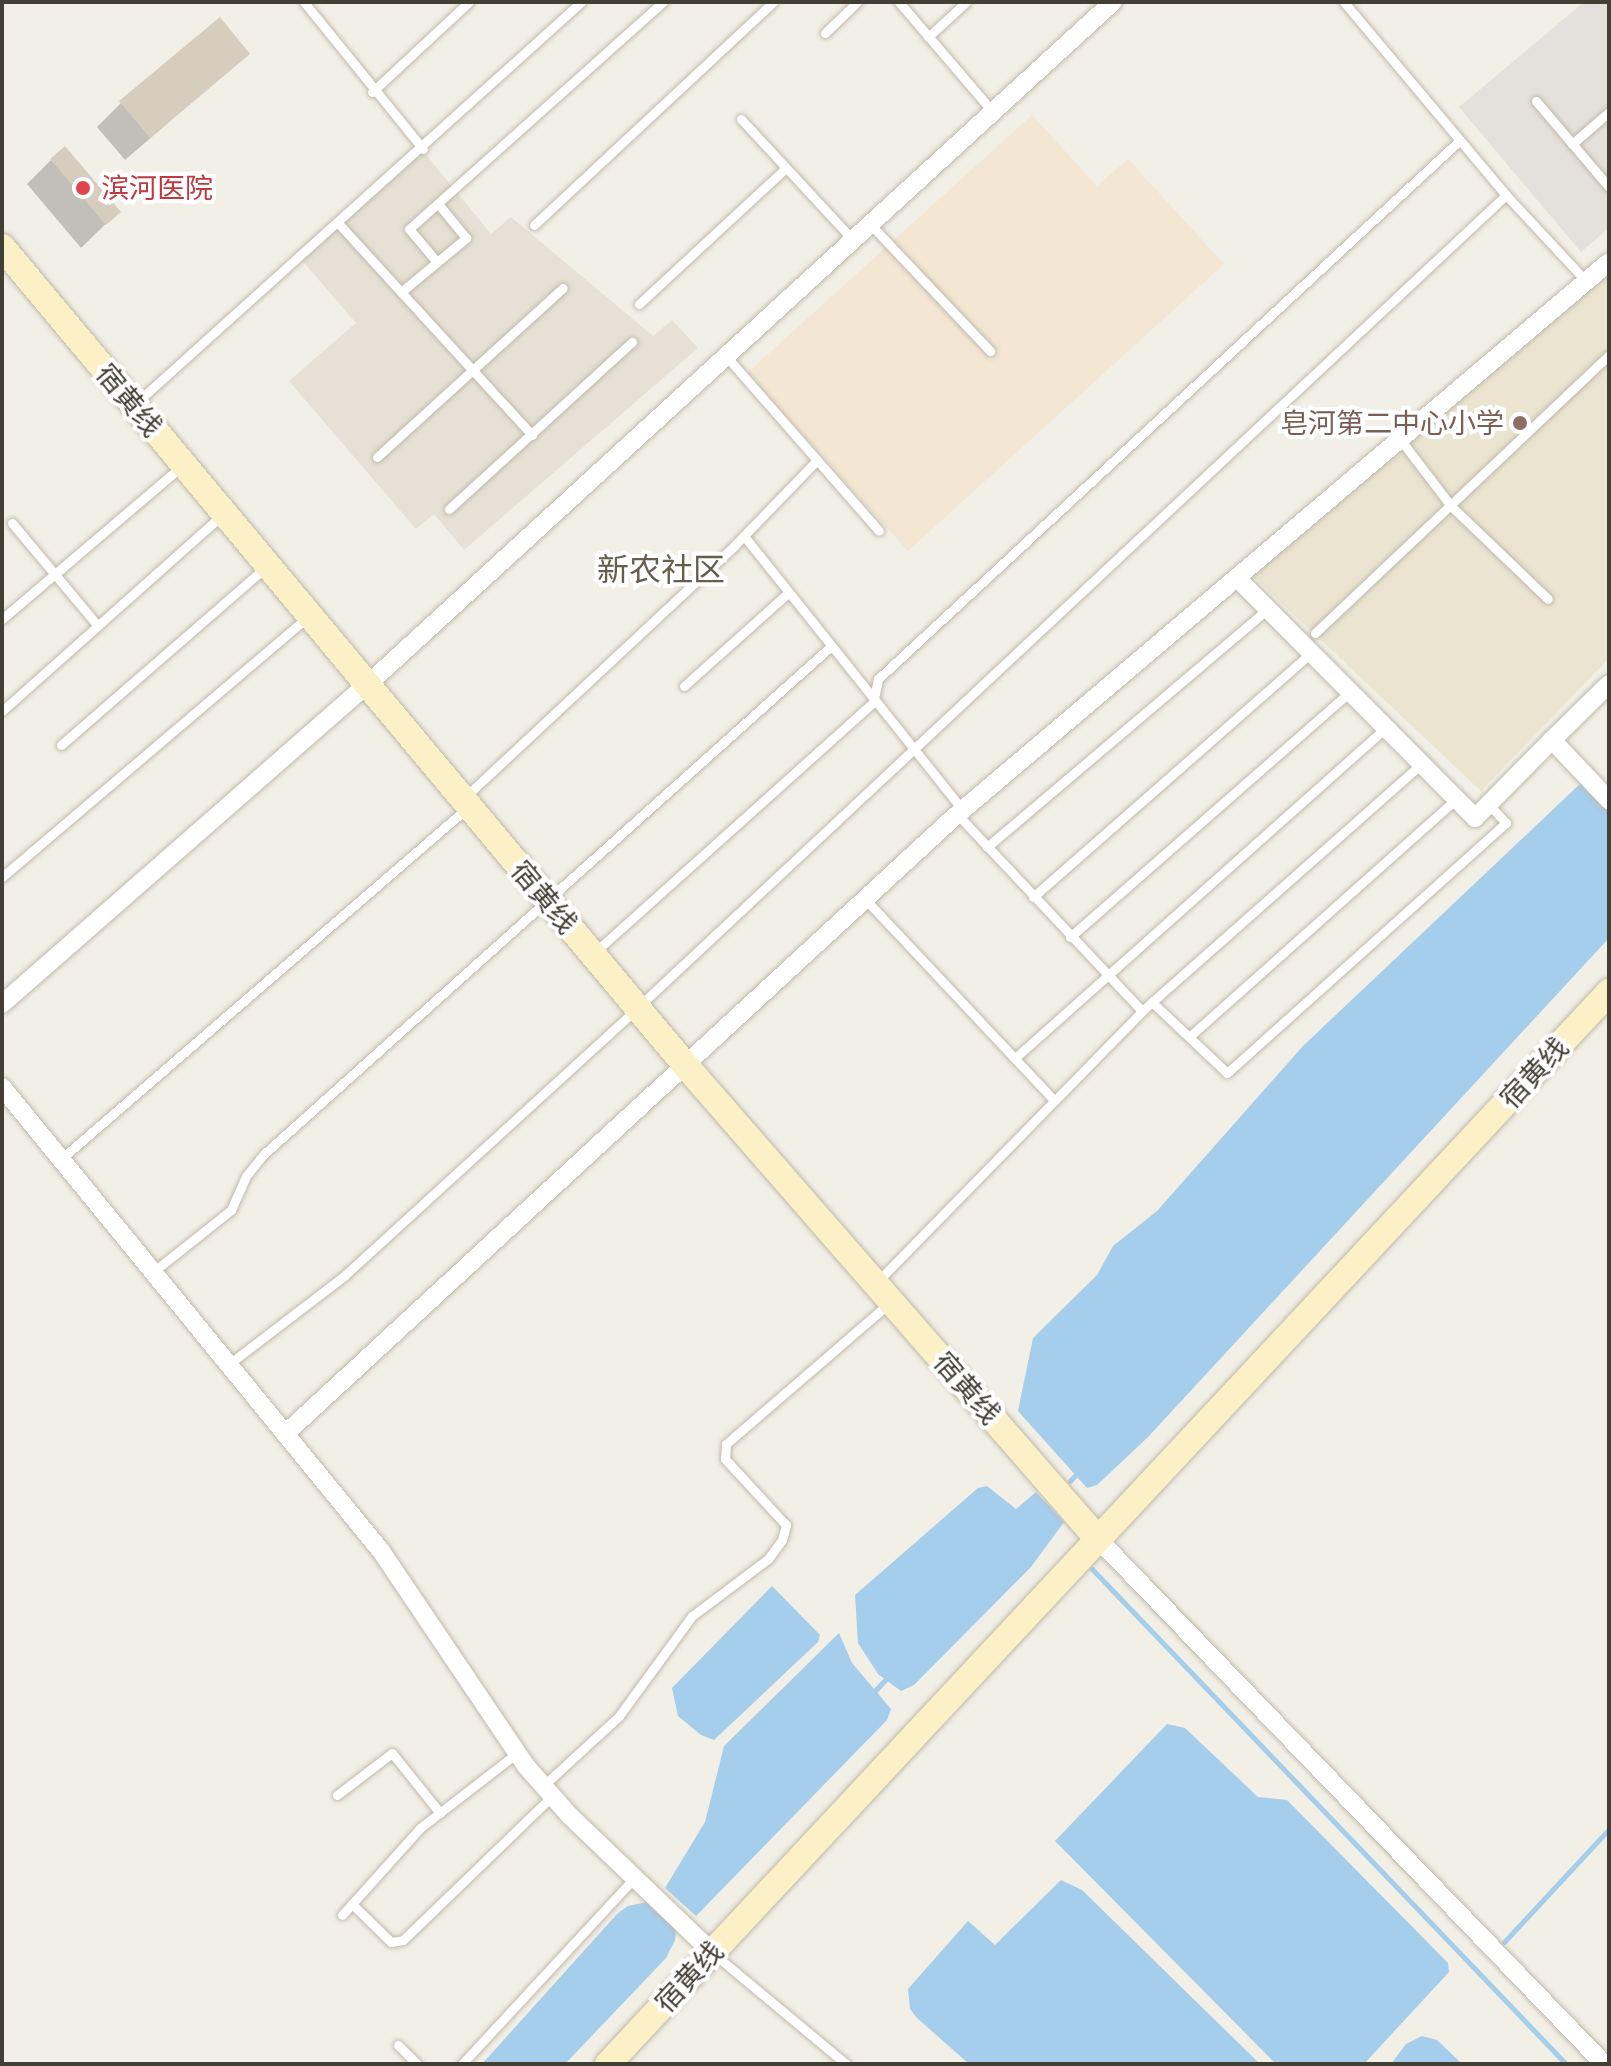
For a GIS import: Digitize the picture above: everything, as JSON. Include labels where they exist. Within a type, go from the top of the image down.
[{"type":"main road","name":"宿黄线","points":[[2,247],[686,1066],[1097,1538]]},
{"type":"main road","name":"宿黄线","points":[[608,2064],[1609,992]]},
{"type":"street","points":[[2,1004],[367,685],[1113,2]]},
{"type":"street","points":[[285,1434],[960,812],[1609,262]]},
{"type":"street","points":[[1237,578],[1475,818],[1609,684]]},
{"type":"street","points":[[1552,740],[1609,800]]},
{"type":"street","points":[[2,1087],[229,1364],[424,1610],[517,1753],[547,1791],[712,1952]]},
{"type":"street","points":[[1097,1538],[1604,2064]]},
{"type":"lane","points":[[304,2],[372,92],[423,149]]},
{"type":"lane","points":[[372,92],[469,2]]},
{"type":"lane","points":[[133,405],[423,149],[581,2]]},
{"type":"lane","points":[[437,262],[409,229],[663,2]]},
{"type":"lane","points":[[534,225],[773,2]]},
{"type":"lane","points":[[825,33],[857,2]]},
{"type":"lane","points":[[899,2],[993,112]]},
{"type":"lane","points":[[928,37],[966,2]]},
{"type":"lane","points":[[1344,2],[1506,195],[1586,281]]},
{"type":"lane","points":[[1536,101],[1609,187]]},
{"type":"lane","points":[[1572,144],[1609,112]]},
{"type":"lane","points":[[741,119],[853,240]]},
{"type":"lane","points":[[592,954],[873,703],[878,679],[1460,140]]},
{"type":"lane","points":[[639,304],[786,168]]},
{"type":"lane","points":[[229,1364],[344,1276],[915,754],[924,737],[1506,195]]},
{"type":"lane","points":[[401,292],[466,238],[439,205]]},
{"type":"lane","points":[[339,224],[532,435]]},
{"type":"lane","points":[[870,224],[990,351]]},
{"type":"lane","points":[[377,457],[563,288]]},
{"type":"lane","points":[[449,509],[632,342]]},
{"type":"lane","points":[[1315,633],[1609,355]]},
{"type":"lane","points":[[726,356],[879,531]]},
{"type":"lane","points":[[1400,439],[1451,506],[1548,599]]},
{"type":"lane","points":[[61,1159],[465,803],[744,536],[816,461]]},
{"type":"lane","points":[[2,619],[183,465]]},
{"type":"lane","points":[[2,711],[224,513]]},
{"type":"lane","points":[[12,523],[98,626]]},
{"type":"lane","points":[[744,536],[987,847],[1142,1011]]},
{"type":"lane","points":[[61,745],[267,566]]},
{"type":"lane","points":[[684,686],[788,593]]},
{"type":"lane","points":[[987,847],[1268,609]]},
{"type":"lane","points":[[2,877],[243,676],[308,616]]},
{"type":"lane","points":[[153,1272],[231,1210],[246,1176],[264,1154],[549,903],[830,647]]},
{"type":"lane","points":[[1033,897],[1311,653]]},
{"type":"lane","points":[[1070,937],[1350,692]]},
{"type":"lane","points":[[1015,1058],[1386,728]]},
{"type":"lane","points":[[352,1904],[391,1942],[403,1940],[619,1716],[692,1616],[768,1559],[782,1540],[786,1525],[725,1459],[726,1444],[884,1293],[1053,1099],[1142,1011],[1421,764]]},
{"type":"lane","points":[[1189,1037],[1456,799]]},
{"type":"lane","points":[[1152,1002],[1227,1073],[1506,823],[1489,805]]},
{"type":"lane","points":[[866,900],[1053,1099]]},
{"type":"lane","points":[[337,1795],[392,1753],[440,1813]]},
{"type":"lane","points":[[342,1915],[440,1813],[517,1753]]},
{"type":"lane","points":[[462,2064],[634,1878]]},
{"type":"lane","points":[[712,1952],[834,2060],[846,2064]]},
{"type":"lane","points":[[398,2045],[417,2064]]},
{"type":"shaded area","points":[[1584,2],[1609,2],[1609,228],[1581,252],[1459,107]]},
{"type":"shaded area","points":[[1032,115],[1097,186],[1128,159],[1224,264],[908,551],[747,373]]},
{"type":"shaded area","points":[[423,151],[491,234],[511,217],[653,336],[672,320],[698,348],[464,550],[434,514],[416,529],[289,381],[356,323],[299,257]]},
{"type":"shaded area","name":"皂河第二中心小学","points":[[1609,271],[1609,658],[1481,791],[1251,574]]},
{"type":"water","points":[[1581,783],[1609,812],[1609,938],[1148,1437],[1097,1485],[1087,1488],[1018,1411],[1033,1338],[1097,1275],[1113,1246],[1157,1211],[1303,1046]]},
{"type":"water","points":[[987,1486],[1016,1509],[1036,1492],[1064,1522],[1031,1567],[914,1685],[901,1691],[878,1674],[858,1643],[855,1595],[978,1488]]},
{"type":"water","points":[[772,1586],[820,1635],[818,1642],[714,1740],[701,1735],[678,1716],[672,1688]]},
{"type":"water","points":[[839,1633],[852,1663],[891,1709],[887,1720],[696,1916],[665,1888],[705,1822],[724,1746]]},
{"type":"water","points":[[1167,1724],[1185,1728],[1258,1797],[1287,1800],[1448,1963],[1449,1972],[1364,2064],[1276,2064],[1055,1841]]},
{"type":"water","points":[[1061,1880],[1082,1890],[1260,2064],[969,2064],[917,2018],[910,2009],[908,1989],[968,1921],[995,1945]]},
{"type":"water","points":[[647,1902],[676,1930],[675,1940],[666,1958],[565,2064],[482,2064],[617,1914],[628,1906]]},
{"type":"water","points":[[1422,2036],[1437,2040],[1462,2064],[1391,2064],[1406,2044]]},
{"type":"building","points":[[220,17],[250,54],[150,138],[119,101]]},
{"type":"building","points":[[65,146],[121,212],[106,225],[50,159]]},
{"type":"waterway","points":[[1070,1481],[1080,1470]]},
{"type":"waterway","points":[[1092,1569],[1566,2064]]},
{"type":"waterway","points":[[871,1695],[889,1676]]},
{"type":"waterway","points":[[1504,1942],[1609,1829]]},
{"type":"place","name":"滨河医院","points":[[83,188]]},
{"type":"place","name":"皂河第二中心小学","points":[[1520,423]]},
{"type":"district","name":"新农社区","points":[[661,570]]}]
